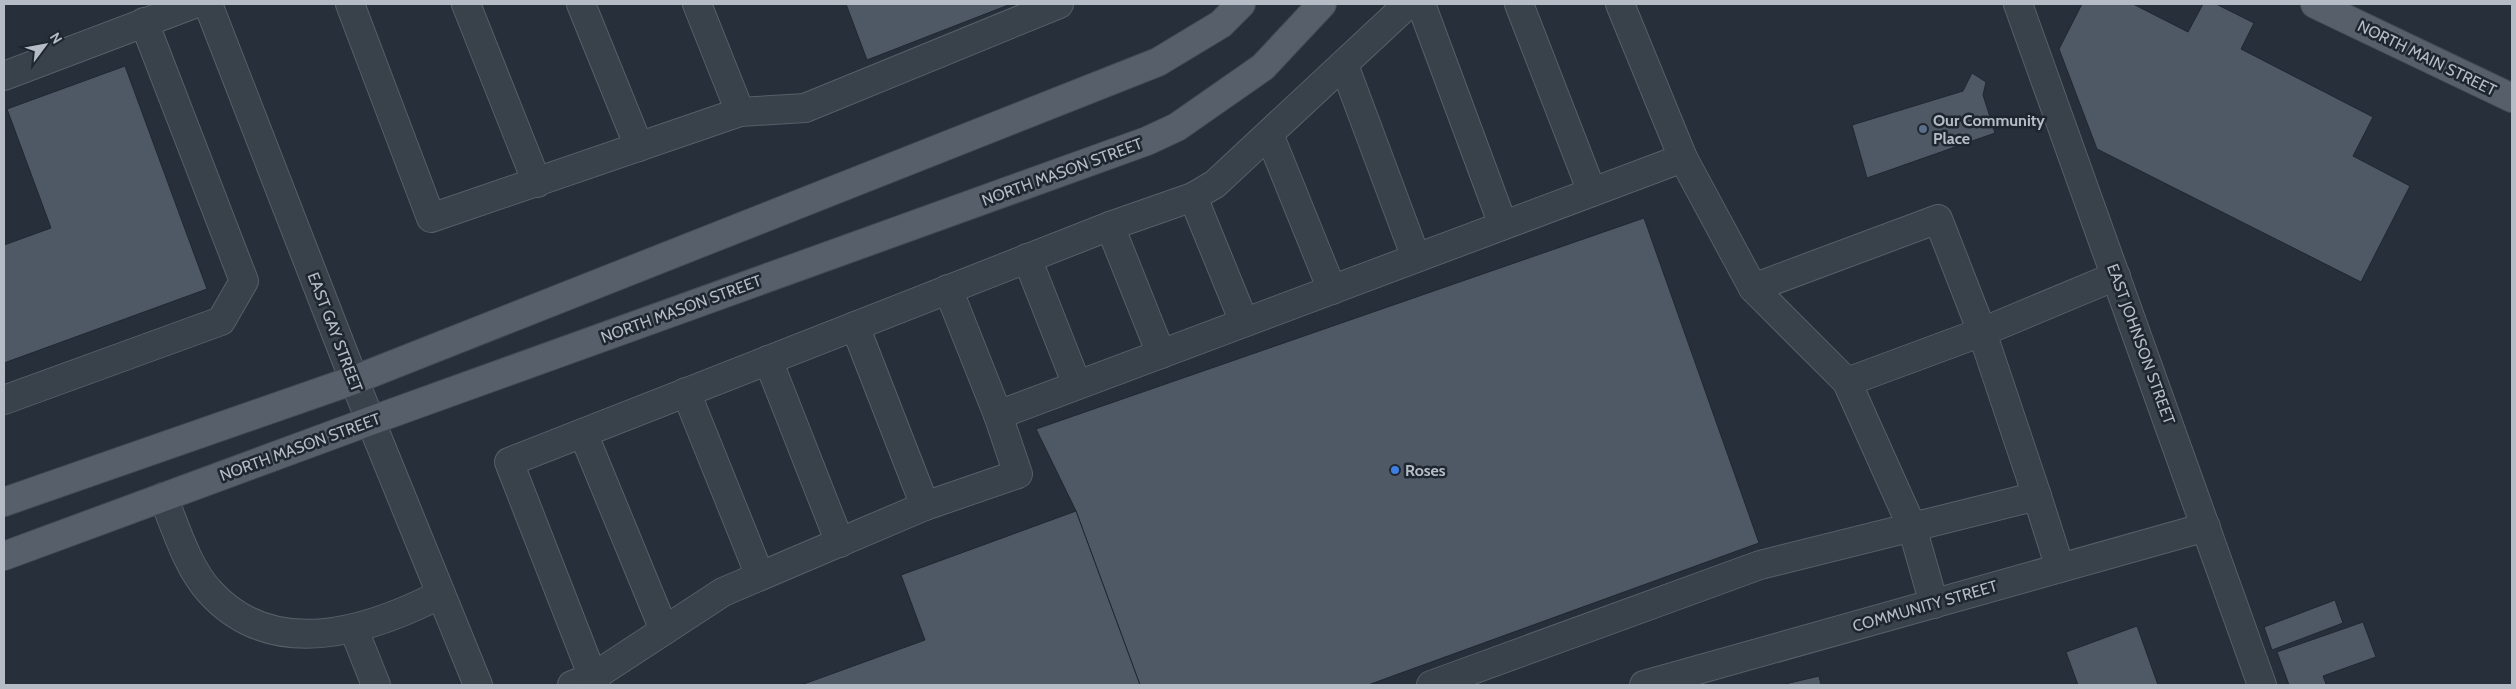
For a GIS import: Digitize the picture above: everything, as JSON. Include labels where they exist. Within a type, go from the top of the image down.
[{"type":"main road","points":[[4,502],[354,380],[1158,62],[1220,24],[1241,4]]},
{"type":"main road","name":"NORTH MASON STREET","points":[[4,556],[370,421],[1147,141],[1177,127],[1263,67],[1322,4]]},
{"type":"main road","name":"NORTH MAIN STREET","points":[[2315,4],[2512,98]]},
{"type":"street","points":[[4,76],[194,4]]},
{"type":"street","name":"EAST GAY STREET","points":[[208,4],[370,421],[478,685]]},
{"type":"street","points":[[350,4],[431,218],[740,112],[805,108],[1059,4]]},
{"type":"street","points":[[466,4],[537,183]]},
{"type":"street","points":[[581,4],[639,147]]},
{"type":"street","points":[[697,4],[740,112]]},
{"type":"street","points":[[948,289],[998,414],[1018,474],[925,506],[722,592],[587,682],[509,462],[686,392],[855,326],[948,289],[1027,258],[1193,197],[1215,184],[1408,4]]},
{"type":"street","points":[[1421,4],[1504,225]]},
{"type":"street","points":[[1519,4],[1592,192]]},
{"type":"street","points":[[1620,4],[1683,158],[1754,288],[1847,382],[1912,527],[1934,604]]},
{"type":"street","name":"EAST JOHNSON STREET","points":[[2018,4],[2262,685]]},
{"type":"street","points":[[4,400],[220,321],[244,281],[144,22]]},
{"type":"street","points":[[1344,65],[1416,258]]},
{"type":"street","points":[[1269,134],[1332,290]]},
{"type":"street","points":[[998,414],[1683,158]]},
{"type":"street","points":[[1193,197],[1244,322]]},
{"type":"street","points":[[1754,288],[1938,219],[1982,332],[2060,568]]},
{"type":"street","points":[[1110,226],[1161,354]]},
{"type":"street","points":[[1027,258],[1077,385]]},
{"type":"street","points":[[1847,382],[1982,332],[2116,276]]},
{"type":"street","points":[[855,326],[925,506]]},
{"type":"street","points":[[768,360],[840,543]]},
{"type":"street","points":[[686,392],[760,576]]},
{"type":"street","points":[[583,433],[664,630]]},
{"type":"street","points":[[1431,685],[1760,565],[2037,496]]},
{"type":"street","points":[[163,497],[190,561],[210,592],[233,611],[260,628],[304,635],[354,630],[412,609],[441,594]]},
{"type":"street","name":"COMMUNITY STREET","points":[[1644,685],[2206,527]]},
{"type":"street","points":[[354,630],[376,685]]},
{"type":"building","points":[[846,4],[1011,4],[867,60]]},
{"type":"building","points":[[2082,4],[2133,4],[2188,32],[2203,4],[2216,4],[2254,23],[2241,49],[2373,117],[2353,156],[2410,186],[2361,282],[2097,149],[2059,49]]},
{"type":"building","points":[[125,66],[207,289],[4,363],[4,245],[51,228],[7,109]]},
{"type":"building","name":"Our Community Place","points":[[1972,73],[1986,82],[1983,95],[1995,133],[1867,178],[1852,125],[1963,91]]},
{"type":"building","name":"Roses","points":[[1644,218],[1759,543],[1368,685],[1140,685],[1076,511],[1036,429]]},
{"type":"building","points":[[1076,511],[1140,685],[801,685],[925,640],[901,575]]},
{"type":"building","points":[[2335,600],[2343,623],[2272,650],[2264,627]]},
{"type":"building","points":[[2363,622],[2376,657],[2323,676],[2326,684],[2324,685],[2289,685],[2277,652]]},
{"type":"building","points":[[2137,626],[2158,685],[2078,685],[2066,652]]},
{"type":"building","points":[[1819,676],[1821,685],[1781,685]]},
{"type":"place","name":"Our Community Place","points":[[1923,129]]},
{"type":"place","name":"Roses","points":[[1395,470]]}]
